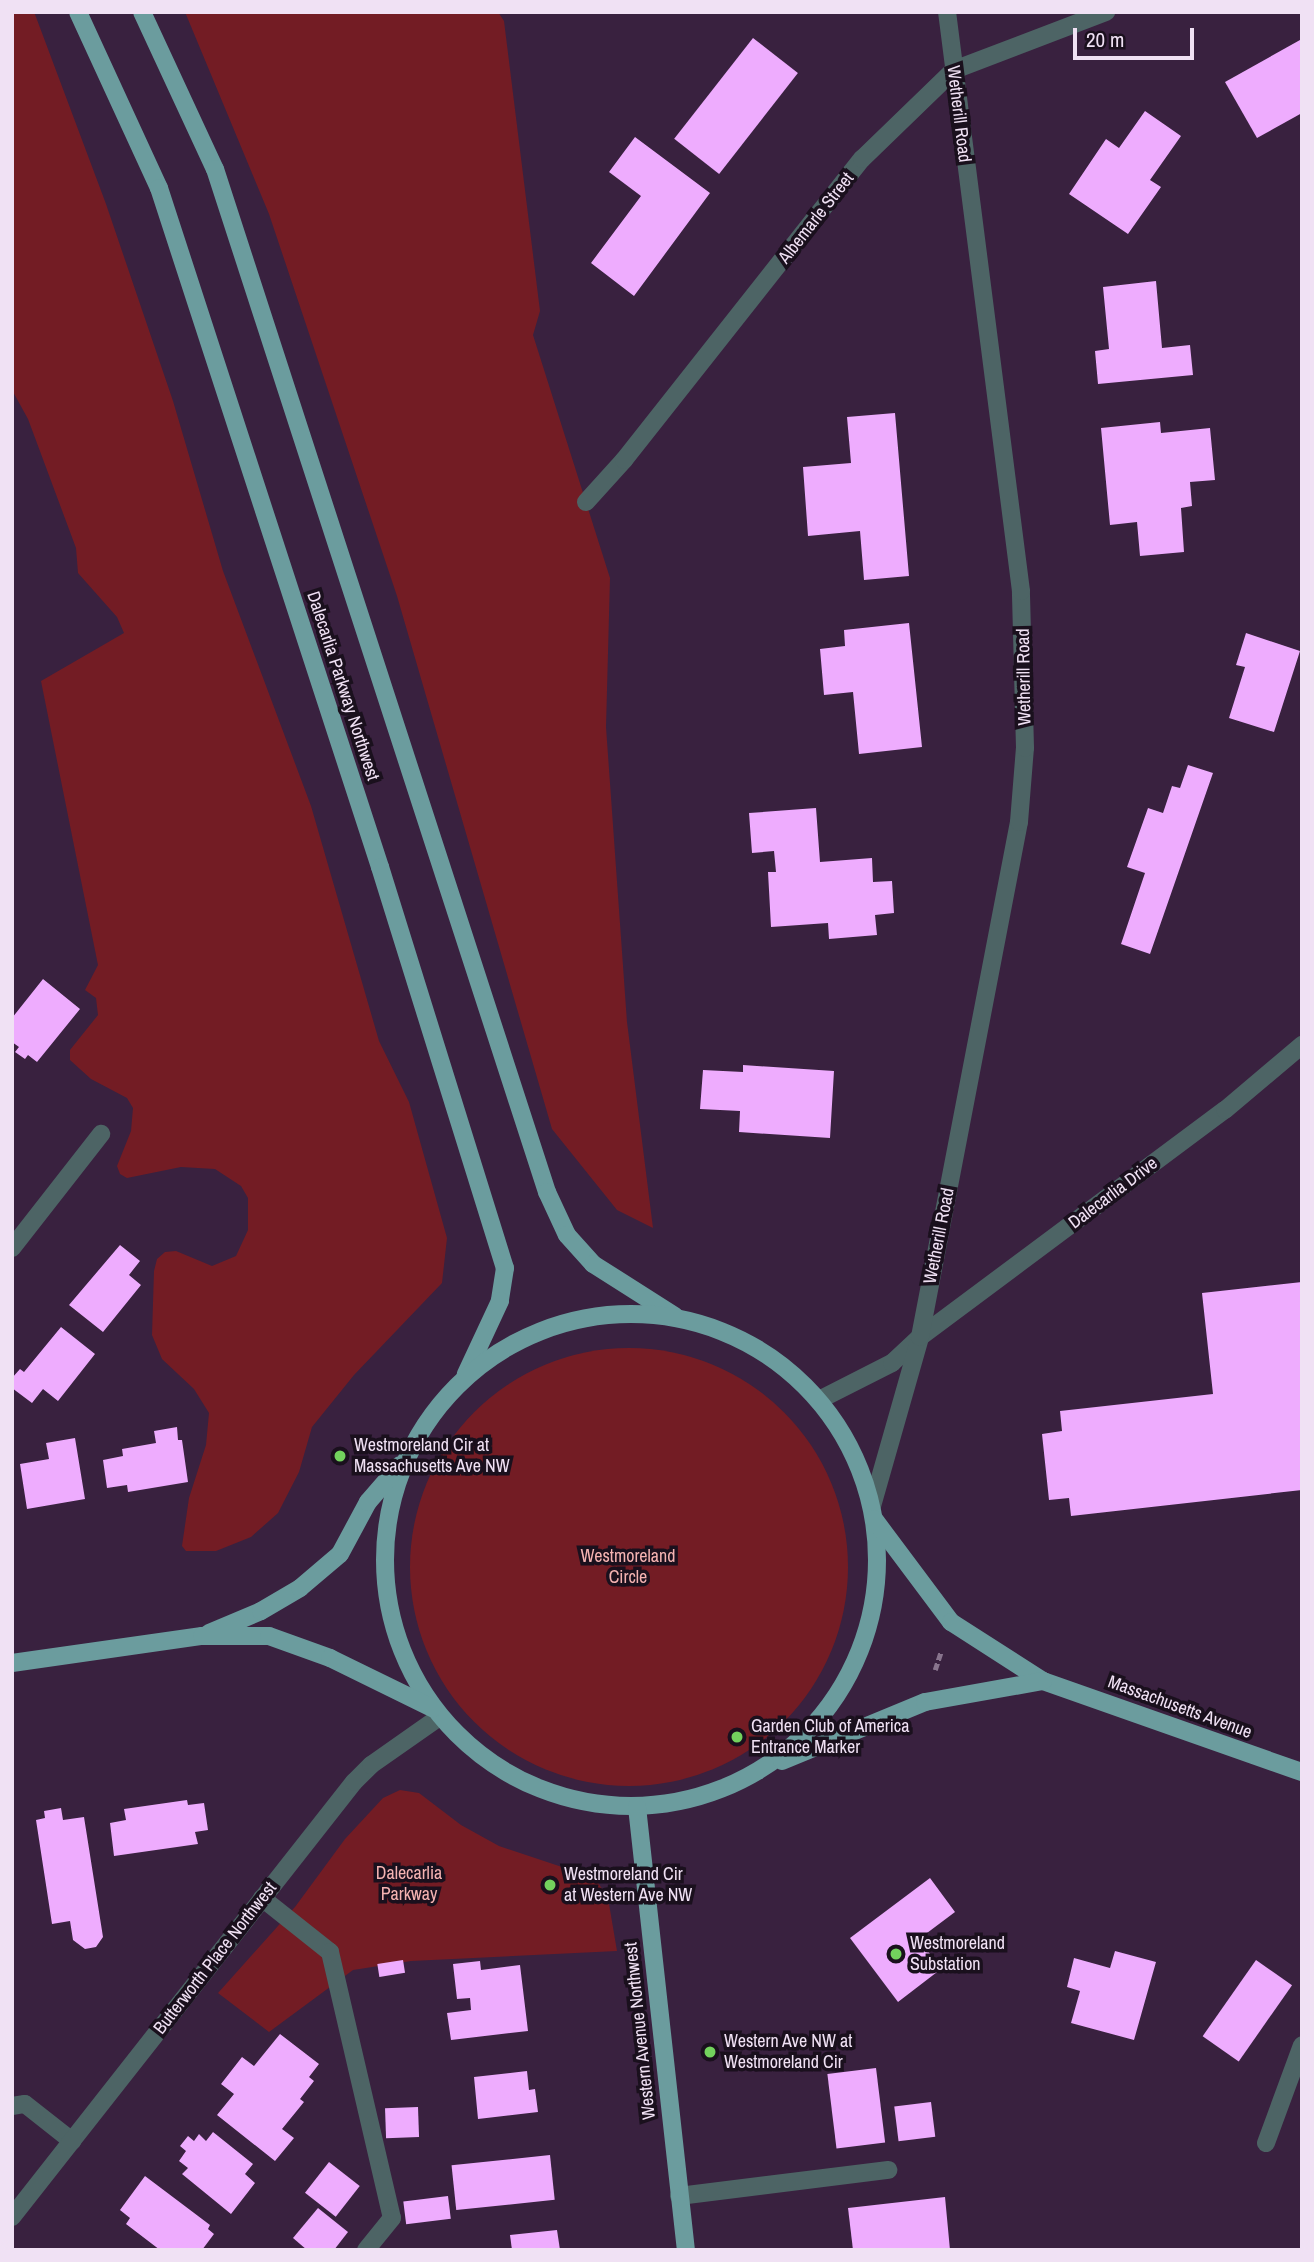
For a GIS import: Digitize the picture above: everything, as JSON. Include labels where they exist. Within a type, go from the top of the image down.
[{"type":"main road","name":"Dalecarlia Parkway Northwest","points":[[78,12],[159,188],[380,867],[505,1268],[500,1301],[463,1380]]},
{"type":"main road","points":[[142,12],[215,170],[547,1192],[567,1236],[593,1264],[678,1318]]},
{"type":"main road","points":[[617,1314],[678,1318],[718,1326],[741,1337],[791,1373],[819,1400],[851,1448],[873,1512],[876,1579],[865,1638],[832,1702],[800,1739],[759,1770],[704,1795],[637,1807],[584,1803],[522,1782],[469,1748],[435,1713],[401,1650],[387,1593],[386,1529],[392,1498],[408,1455],[425,1424],[463,1380],[516,1342],[545,1329],[617,1314]]},
{"type":"main road","points":[[202,1636],[261,1611],[300,1588],[340,1554],[368,1502],[408,1455]]},
{"type":"main road","name":"Massachusetts Avenue","points":[[873,1512],[951,1622],[1043,1681],[1302,1772]]},
{"type":"main road","points":[[12,1663],[202,1636],[269,1636],[330,1658],[435,1713]]},
{"type":"main road","name":"Massachusetts Avenue","points":[[759,1770],[925,1702],[1043,1681]]},
{"type":"main road","name":"Western Avenue Northwest","points":[[637,1807],[685,2250]]},
{"type":"street","name":"Wetherill Road","points":[[920,1336],[1019,821],[1025,748],[1021,591],[947,12]]},
{"type":"street","name":"Albemarle Street","points":[[586,502],[625,458],[862,159],[954,70],[1106,12]]},
{"type":"street","name":"Dalecarlia Drive","points":[[819,1400],[892,1363],[920,1336],[1224,1110],[1302,1045]]},
{"type":"street","points":[[12,1248],[101,1134]]},
{"type":"street","points":[[873,1512],[920,1336]]},
{"type":"street","name":"Butterworth Place Northwest","points":[[12,2217],[362,1773],[435,1713]]},
{"type":"street","points":[[262,1898],[330,1952],[392,2218],[366,2250]]},
{"type":"street","points":[[1266,2143],[1302,2045]]},
{"type":"street","points":[[12,2106],[25,2104],[72,2141]]},
{"type":"street","points":[[679,2196],[888,2170]]},
{"type":"path","points":[[935,1671],[942,1648]]},
{"type":"green space","points":[[12,12],[34,12],[106,204],[173,401],[223,571],[311,806],[379,1041],[409,1102],[447,1238],[442,1283],[354,1375],[312,1427],[299,1472],[278,1513],[251,1537],[216,1551],[186,1551],[182,1546],[189,1498],[206,1445],[209,1413],[194,1389],[162,1359],[152,1335],[154,1271],[157,1259],[165,1252],[176,1251],[212,1266],[236,1256],[248,1230],[248,1198],[241,1186],[215,1169],[181,1167],[127,1178],[120,1174],[117,1166],[131,1131],[133,1108],[127,1098],[91,1079],[70,1060],[70,1050],[98,1015],[96,998],[85,990],[98,965],[41,681],[124,633],[117,617],[78,573],[76,548],[28,419],[12,390]]},
{"type":"green space","points":[[185,12],[498,12],[504,21],[540,311],[533,335],[610,578],[606,727],[627,1022],[653,1228],[617,1210],[552,1129],[397,596],[269,214]]},
{"type":"green space","name":"Westmoreland Circle","points":[[629,1348],[672,1352],[713,1364],[751,1385],[784,1412],[811,1445],[832,1483],[844,1524],[848,1567],[844,1610],[832,1651],[811,1689],[784,1722],[751,1749],[713,1770],[672,1782],[629,1786],[586,1782],[545,1770],[507,1749],[474,1722],[447,1689],[426,1651],[414,1610],[410,1567],[414,1524],[426,1483],[447,1445],[474,1412],[507,1385],[545,1364],[586,1352]]},
{"type":"green space","name":"Dalecarlia Parkway","points":[[400,1790],[419,1793],[461,1825],[499,1846],[595,1878],[608,1898],[617,1951],[411,1961],[353,1970],[269,2032],[218,1993],[295,1907],[345,1839],[383,1798]]},
{"type":"building","points":[[753,38],[798,73],[719,174],[674,139]]},
{"type":"building","points":[[1300,40],[1302,113],[1257,138],[1225,82]]},
{"type":"building","points":[[1145,111],[1181,136],[1150,180],[1161,187],[1128,234],[1069,194],[1106,139],[1119,148]]},
{"type":"building","points":[[635,137],[710,193],[634,296],[591,263],[641,196],[609,172]]},
{"type":"building","points":[[1156,281],[1162,348],[1190,345],[1193,375],[1098,384],[1095,351],[1109,349],[1103,287]]},
{"type":"building","points":[[895,413],[909,576],[864,580],[860,531],[808,536],[803,467],[851,463],[847,417]]},
{"type":"building","points":[[1160,422],[1161,433],[1210,428],[1215,480],[1190,482],[1192,506],[1181,508],[1184,552],[1140,556],[1137,522],[1110,525],[1101,428]]},
{"type":"building","points":[[909,623],[922,747],[859,754],[853,692],[824,695],[820,649],[845,646],[844,630]]},
{"type":"building","points":[[1246,633],[1300,651],[1274,732],[1229,718],[1245,667],[1236,665]]},
{"type":"building","points":[[1188,765],[1213,773],[1150,954],[1121,944],[1145,873],[1127,867],[1148,808],[1163,813],[1172,786],[1180,788]]},
{"type":"building","points":[[816,808],[820,862],[872,858],[873,882],[892,881],[894,913],[875,915],[877,935],[829,939],[828,923],[771,927],[768,872],[776,872],[774,851],[752,853],[749,813]]},
{"type":"building","points":[[43,979],[80,1009],[37,1062],[28,1055],[25,1059],[15,1052],[19,1047],[12,1042],[12,1018]]},
{"type":"building","points":[[743,1065],[834,1071],[830,1138],[739,1132],[740,1111],[700,1109],[703,1070],[743,1072]]},
{"type":"building","points":[[120,1245],[140,1261],[129,1275],[141,1285],[103,1332],[69,1305]]},
{"type":"building","points":[[1302,1282],[1302,1490],[1071,1516],[1069,1498],[1049,1500],[1042,1434],[1062,1431],[1060,1411],[1213,1394],[1202,1293]]},
{"type":"building","points":[[61,1327],[95,1354],[58,1401],[43,1389],[32,1403],[12,1388],[12,1378],[20,1369],[24,1372]]},
{"type":"building","points":[[177,1427],[178,1440],[182,1440],[188,1482],[128,1492],[127,1485],[107,1488],[103,1460],[123,1456],[122,1449],[156,1443],[154,1431]]},
{"type":"building","points":[[75,1438],[85,1499],[27,1509],[20,1464],[49,1459],[46,1443]]},
{"type":"building","points":[[187,1800],[188,1805],[204,1803],[208,1830],[195,1832],[198,1844],[114,1856],[110,1823],[126,1820],[124,1809]]},
{"type":"building","points":[[61,1808],[63,1820],[84,1817],[103,1937],[96,1947],[85,1949],[73,1940],[70,1921],[52,1924],[36,1820],[45,1818],[44,1811]]},
{"type":"building","name":"Westmoreland Substation","points":[[930,1878],[955,1912],[919,1939],[941,1969],[898,2002],[850,1938]]},
{"type":"building","points":[[1115,1951],[1156,1962],[1134,2040],[1071,2023],[1080,1991],[1067,1987],[1074,1958],[1110,1968]]},
{"type":"building","points":[[403,1960],[405,1973],[379,1977],[377,1964]]},
{"type":"building","points":[[1256,1960],[1292,1985],[1239,2061],[1203,2036]]},
{"type":"building","points":[[480,1961],[481,1970],[520,1965],[528,2031],[451,2040],[447,2013],[471,2010],[470,1998],[457,1999],[453,1964]]},
{"type":"building","points":[[280,2034],[319,2064],[309,2077],[314,2081],[300,2099],[304,2102],[282,2129],[294,2138],[275,2161],[217,2115],[234,2094],[221,2084],[242,2057],[254,2066]]},
{"type":"building","points":[[876,2068],[885,2142],[837,2148],[827,2074]]},
{"type":"building","points":[[527,2071],[529,2090],[535,2089],[538,2112],[478,2119],[474,2077]]},
{"type":"building","points":[[931,2102],[935,2137],[899,2141],[894,2107]]},
{"type":"building","points":[[418,2107],[419,2137],[386,2138],[385,2108]]},
{"type":"building","points":[[213,2132],[253,2164],[245,2174],[255,2183],[231,2214],[182,2174],[188,2168],[179,2161],[186,2151],[180,2146],[188,2136],[194,2141],[199,2134],[206,2141]]},
{"type":"building","points":[[550,2155],[555,2200],[456,2210],[452,2165]]},
{"type":"building","points":[[329,2162],[360,2186],[336,2217],[305,2193]]},
{"type":"building","points":[[145,2176],[210,2225],[208,2229],[214,2234],[202,2250],[160,2250],[126,2224],[130,2218],[120,2210]]},
{"type":"building","points":[[448,2196],[451,2219],[406,2224],[403,2201]]},
{"type":"building","points":[[945,2197],[950,2250],[853,2250],[848,2208]]},
{"type":"building","points":[[318,2208],[348,2232],[334,2250],[307,2250],[293,2238]]},
{"type":"building","points":[[557,2230],[560,2250],[512,2250],[510,2235]]},
{"type":"place","name":"Westmoreland Cir at Massachusetts Ave NW","points":[[340,1456]]},
{"type":"place","name":"Garden Club of America Entrance Marker","points":[[737,1737]]},
{"type":"place","name":"Westmoreland Cir at Western Ave NW","points":[[550,1885]]},
{"type":"place","name":"Westmoreland Substation","points":[[896,1954]]},
{"type":"place","name":"Western Ave NW at Westmoreland Cir","points":[[710,2052]]}]
